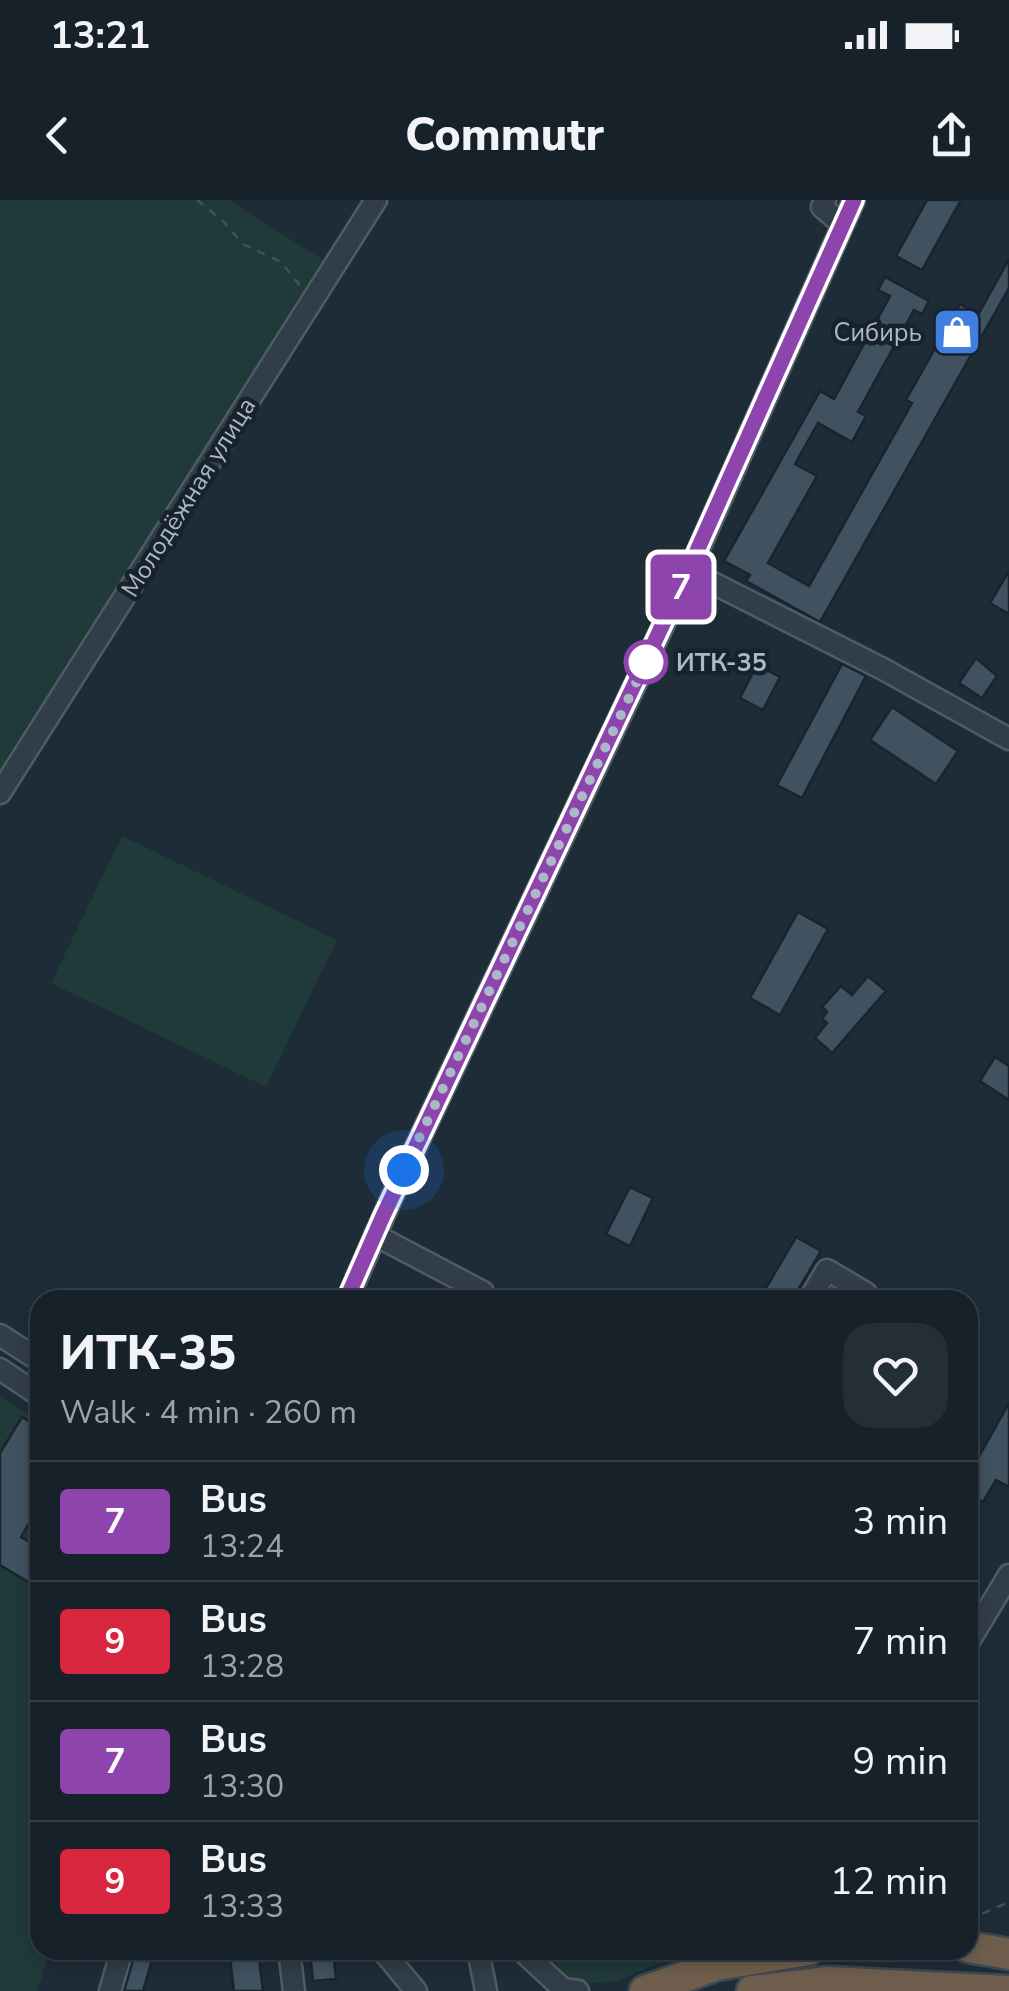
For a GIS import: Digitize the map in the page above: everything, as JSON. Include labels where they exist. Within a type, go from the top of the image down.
[{"type":"highway","points":[[978,1943],[1009,1954]]},
{"type":"highway","points":[[645,1991],[717,1965],[747,1960]]},
{"type":"highway","points":[[752,1991],[828,1982],[1009,1990]]},
{"type":"street","name":"Молодёжная улица","points":[[0,793],[376,200]]},
{"type":"street","points":[[825,200],[822,207],[843,224]]},
{"type":"street","points":[[350,1290],[688,571],[854,200]]},
{"type":"street","points":[[688,571],[883,669],[1009,739]]},
{"type":"street","points":[[374,1235],[479,1290]]},
{"type":"street","points":[[815,1290],[827,1270],[861,1290]]},
{"type":"street","points":[[0,1335],[30,1354]]},
{"type":"street","points":[[0,1370],[30,1390]]},
{"type":"street","points":[[978,1626],[1009,1575]]},
{"type":"street","points":[[110,1991],[119,1960]]},
{"type":"street","points":[[290,1960],[294,1991]]},
{"type":"street","points":[[390,1960],[416,1991]]},
{"type":"street","points":[[480,1960],[486,1991]]},
{"type":"street","points":[[531,1960],[563,1989],[578,1991]]},
{"type":"path","points":[[197,200],[243,244],[281,262],[312,301]]},
{"type":"path","points":[[978,1930],[1009,1902]]},
{"type":"green space","points":[[0,200],[229,200],[323,260],[0,773]]},
{"type":"green space","points":[[122,836],[337,940],[266,1087],[51,983]]},
{"type":"green space","points":[[0,1396],[30,1416],[30,1960],[48,1960],[37,1991],[0,1991]]},
{"type":"green space","points":[[553,1960],[666,1960],[617,1981],[575,1984]]},
{"type":"building","points":[[927,200],[961,200],[922,270],[896,256]]},
{"type":"building","points":[[1009,259],[1009,288],[820,622],[746,581],[750,575],[724,561],[820,391],[834,399],[890,296],[878,290],[885,277],[929,301],[922,314],[914,310],[858,412],[866,416],[852,442],[818,423],[795,464],[817,476],[768,563],[809,586],[912,403],[906,400],[960,304],[978,315]]},
{"type":"building","points":[[1009,571],[1009,614],[990,603]]},
{"type":"building","points":[[976,658],[997,676],[982,698],[959,683]]},
{"type":"building","points":[[842,664],[866,676],[802,798],[777,785]]},
{"type":"building","points":[[757,665],[780,677],[763,710],[740,698]]},
{"type":"building","points":[[892,707],[958,751],[936,784],[870,740]]},
{"type":"building","points":[[798,912],[828,929],[780,1015],[750,998]]},
{"type":"building","points":[[868,976],[886,991],[832,1053],[815,1038],[827,1023],[822,1019],[827,1012],[822,1007],[841,986],[852,995]]},
{"type":"building","points":[[995,1057],[1009,1066],[1009,1100],[980,1081]]},
{"type":"building","points":[[630,1187],[653,1198],[630,1246],[606,1234]]},
{"type":"building","points":[[796,1237],[821,1251],[798,1290],[765,1290]]},
{"type":"building","points":[[1009,1403],[1009,1487],[996,1480],[983,1502],[978,1499],[978,1458]]},
{"type":"building","points":[[22,1417],[30,1422],[30,1521],[21,1537],[30,1542],[30,1583],[0,1565],[0,1453]]},
{"type":"building","points":[[133,1960],[152,1960],[143,1991],[124,1991]]},
{"type":"building","points":[[230,1960],[259,1960],[263,1991],[234,1991]]},
{"type":"building","points":[[311,1960],[334,1960],[336,1979],[313,1981]]},
{"type":"bus line","name":"7","points":[[350,1290],[688,571],[854,200]]},
{"type":"place","name":"Сибирь","points":[[957,332]]},
{"type":"place","name":"ИТК-35","points":[[646,662]]},
{"type":"route","points":[[404,1170],[646,662]]}]
